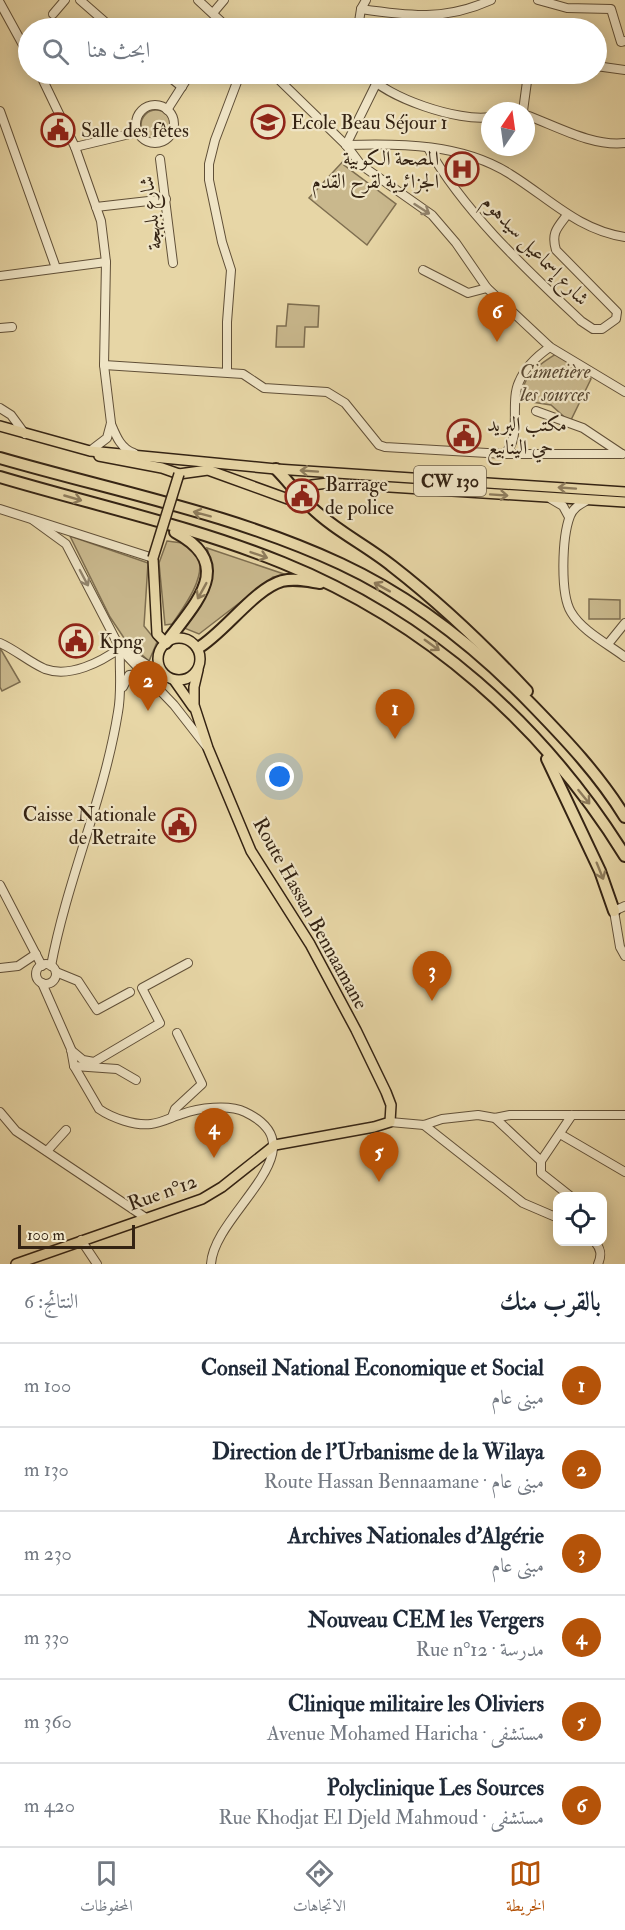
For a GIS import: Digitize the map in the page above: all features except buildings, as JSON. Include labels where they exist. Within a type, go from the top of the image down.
[{"type":"highway","points":[[0,458],[219,519],[294,544],[343,565],[415,605],[457,635],[523,696],[585,760]]},
{"type":"highway","points":[[276,469],[329,522],[364,544],[418,586],[479,640],[540,704],[585,760],[625,818]]},
{"type":"highway","points":[[0,479],[153,521],[282,562],[333,585],[382,612],[450,658],[515,715],[605,824],[625,856]]},
{"type":"highway","points":[[153,521],[193,542],[208,563],[208,580],[203,591],[166,643]]},
{"type":"highway","points":[[198,648],[210,641],[267,589],[280,582],[294,579],[333,585]]},
{"type":"highway","points":[[539,742],[600,871],[614,911]]},
{"type":"main road","points":[[0,426],[113,460],[162,468],[179,474],[208,470],[288,499],[302,496]]},
{"type":"main road","points":[[75,448],[90,451]]},
{"type":"main road","name":"CW 130","points":[[90,451],[276,469],[625,492]]},
{"type":"main road","points":[[166,643],[156,634],[153,558],[179,474]]},
{"type":"main road","name":"CW 130","points":[[302,496],[312,485],[328,483],[625,502]]},
{"type":"main road","points":[[183,638],[198,648],[201,662],[198,670],[186,680],[171,679],[163,673],[158,661],[166,643],[183,638]]},
{"type":"main road","name":"Route Hassan Bennaamane","points":[[195,724],[194,696],[198,670]]},
{"type":"main road","name":"Route Hassan Bennaamane","points":[[171,679],[189,700],[195,724],[208,748],[251,851],[310,944],[386,1092],[391,1105],[390,1122]]},
{"type":"main road","points":[[275,1145],[390,1122]]},
{"type":"main road","name":"Rue n°12","points":[[16,1264],[31,1261],[81,1240],[202,1199],[222,1187],[275,1145]]},
{"type":"street","points":[[53,14],[65,0]]},
{"type":"street","points":[[80,0],[99,18]]},
{"type":"street","points":[[198,0],[216,18]]},
{"type":"street","points":[[213,14],[224,0]]},
{"type":"street","points":[[360,18],[366,0]]},
{"type":"street","points":[[361,9],[411,16],[441,16],[491,0]]},
{"type":"street","points":[[538,0],[567,8],[611,9]]},
{"type":"street","points":[[610,0],[621,42],[625,41]]},
{"type":"street","points":[[0,3],[18,36]]},
{"type":"street","points":[[607,67],[625,70]]},
{"type":"street","points":[[45,84],[75,147],[96,207],[106,262],[104,365],[111,423],[107,438],[90,451]]},
{"type":"street","points":[[178,84],[182,87]]},
{"type":"street","points":[[167,110],[184,84]]},
{"type":"street","points":[[227,372],[226,330],[231,270],[222,242],[209,180],[209,164],[237,84]]},
{"type":"street","points":[[283,84],[346,145],[361,165],[373,176],[432,215],[456,243],[488,288],[550,347],[625,392]]},
{"type":"street","points":[[346,145],[376,84],[430,109],[468,118],[481,117]]},
{"type":"street","points":[[523,102],[526,84]]},
{"type":"street","points":[[159,106],[167,110],[174,121],[172,134],[167,139],[151,142],[138,132],[138,118],[146,108],[159,106]]},
{"type":"street","points":[[0,111],[56,268]]},
{"type":"street","points":[[535,118],[599,141],[613,144],[625,142]]},
{"type":"street","points":[[75,147],[138,132]]},
{"type":"street","points":[[346,145],[379,144],[428,148],[477,158],[495,165],[592,229],[625,237]]},
{"type":"street","name":"شارع إسماعيل سيدهوم","points":[[428,148],[441,171],[502,245],[581,321],[593,329],[602,330],[616,319],[617,312],[556,250],[553,241],[553,231],[567,214]]},
{"type":"street","name":"شارع بلبهجة","points":[[160,159],[173,262]]},
{"type":"street","points":[[96,207],[166,199]]},
{"type":"street","points":[[0,276],[106,262]]},
{"type":"street","points":[[423,270],[468,293],[488,288]]},
{"type":"street","points":[[0,328],[12,327]]},
{"type":"street","points":[[504,454],[510,450],[512,440],[518,383],[535,358],[550,347]]},
{"type":"street","points":[[104,365],[227,372],[248,376],[255,384],[264,388],[327,392],[336,396],[362,421],[379,445],[385,447],[504,454],[624,455]]},
{"type":"street","points":[[0,408],[11,415],[25,434]]},
{"type":"street","points":[[536,411],[583,428],[624,455]]},
{"type":"street","points":[[111,423],[127,451],[144,456]]},
{"type":"street","points":[[551,499],[563,506],[569,518]]},
{"type":"street","points":[[586,501],[576,507],[569,518],[564,563],[565,598],[576,620],[625,657]]},
{"type":"street","points":[[0,509],[153,558]]},
{"type":"street","points":[[33,520],[66,544],[120,648],[195,724]]},
{"type":"street","points":[[608,644],[625,623]]},
{"type":"street","points":[[0,643],[47,670],[81,669],[98,663],[120,648]]},
{"type":"street","points":[[120,648],[171,679]]},
{"type":"street","points":[[42,983],[51,983],[50,968],[56,937],[99,795],[121,691],[120,648]]},
{"type":"street","points":[[121,691],[129,675],[144,674]]},
{"type":"street","points":[[0,885],[36,954],[50,968],[78,981],[97,1010],[130,992]]},
{"type":"street","points":[[625,906],[614,911],[620,947],[625,956]]},
{"type":"street","points":[[0,968],[18,966],[36,954]]},
{"type":"street","points":[[71,1050],[83,1060],[93,1062],[160,1023],[142,988],[188,963]]},
{"type":"street","points":[[50,968],[37,976],[71,1050],[74,1066],[93,1103],[105,1113],[145,1124],[185,1113],[237,1109],[256,1119],[270,1133],[275,1145],[270,1166],[221,1231],[212,1249],[211,1264]]},
{"type":"street","points":[[172,1117],[175,1109],[202,1084],[177,1033]]},
{"type":"street","points":[[74,1066],[117,1069],[136,1080]]},
{"type":"street","points":[[0,1112],[16,1131],[146,1218]]},
{"type":"street","points":[[390,1122],[424,1125],[442,1119],[478,1115],[495,1118],[510,1115],[625,1115]]},
{"type":"street","points":[[564,1192],[541,1173],[541,1161],[572,1115]]},
{"type":"street","points":[[495,1118],[541,1161]]},
{"type":"street","points":[[424,1125],[523,1203],[553,1216]]},
{"type":"street","points":[[47,1151],[66,1130]]},
{"type":"street","points":[[560,1134],[625,1172]]},
{"type":"street","points":[[81,1240],[97,1264]]},
{"type":"street","points":[[598,1246],[601,1257],[598,1264]]},
{"type":"green space","points":[[156,110],[162,111],[170,119],[170,131],[162,139],[156,140],[150,139],[142,131],[141,125],[142,119],[150,111]]},
{"type":"green space","points":[[347,157],[349,159],[344,165],[396,204],[367,245],[309,198]]},
{"type":"green space","points":[[288,304],[319,306],[318,327],[305,327],[304,347],[276,347],[277,326],[286,326]]},
{"type":"green space","name":"Cimetière les sources","points":[[559,352],[591,379],[570,422],[551,405],[532,402],[521,394],[530,374],[540,364]]},
{"type":"green space","points":[[70,536],[148,563],[144,626],[157,642],[149,661],[126,641],[110,617]]},
{"type":"green space","points":[[167,541],[190,546],[197,554],[200,564],[199,575],[190,597],[172,624],[165,625],[159,563]]},
{"type":"green space","points":[[207,548],[287,575],[273,577],[199,634],[184,628],[203,599],[210,582],[211,572]]},
{"type":"green space","points":[[589,599],[620,600],[620,619],[589,619]]},
{"type":"green space","points":[[0,648],[20,682],[2,691],[0,687]]},
{"type":"place","name":"Ecole Beau Séjour 1","points":[[268,122]]},
{"type":"place","name":"Salle des fêtes","points":[[58,130]]},
{"type":"place","name":"المصحة الكوبية الجزائرية لقرح القدم","points":[[462,169]]},
{"type":"place","name":"Polyclinique Les Sources","points":[[497,342]]},
{"type":"place","name":"مكتب البريد حي الينابيع","points":[[464,436]]},
{"type":"place","name":"Barrage de police","points":[[302,496]]},
{"type":"place","name":"Kpng","points":[[76,641]]},
{"type":"place","name":"Direction de l'Urbanisme de la Wilaya","points":[[148,711]]},
{"type":"place","name":"Conseil National Economique et Social","points":[[395,739]]},
{"type":"place","name":"Caisse Nationale de Retraite","points":[[179,825]]},
{"type":"place","name":"Archives Nationales d'Algérie","points":[[432,1001]]},
{"type":"place","name":"Nouveau CEM les Vergers","points":[[214,1158]]},
{"type":"place","name":"Clinique militaire les Oliviers","points":[[379,1182]]}]
